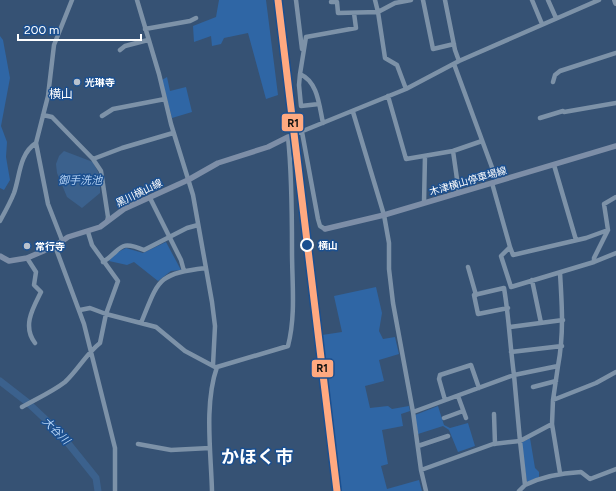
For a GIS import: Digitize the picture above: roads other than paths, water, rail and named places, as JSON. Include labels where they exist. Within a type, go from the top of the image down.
[{"type":"main road","name":"黒川横山線","points":[[0,256],[9,261],[27,258],[55,246],[62,240],[88,232],[107,222],[124,209],[188,180],[218,162],[268,147],[288,137]]},
{"type":"main road","name":"木津横山停車場線","points":[[325,229],[384,215],[616,146]]},
{"type":"street","points":[[62,240],[48,204],[36,143],[48,96],[54,45],[72,0]]},
{"type":"street","points":[[138,0],[173,133],[193,195],[215,326],[215,366],[209,429],[212,491]]},
{"type":"street","points":[[296,0],[303,53]]},
{"type":"street","points":[[375,0],[385,58],[397,66],[406,89]]},
{"type":"street","points":[[331,2],[337,2],[338,13],[354,13],[378,12],[394,1],[411,0]]},
{"type":"street","points":[[423,0],[433,49],[454,44]]},
{"type":"street","points":[[445,0],[459,61]]},
{"type":"street","points":[[533,0],[542,24]]},
{"type":"street","points":[[548,0],[556,18]]},
{"type":"street","points":[[80,310],[90,308],[106,314],[156,327],[185,351],[215,366],[288,346],[292,332],[293,288],[292,185],[288,137],[353,112],[406,89],[459,61],[598,0]]},
{"type":"street","points":[[319,104],[301,106],[299,85],[306,37],[356,28],[354,13]]},
{"type":"street","points":[[146,29],[190,21],[196,18]]},
{"type":"street","points":[[120,50],[125,46],[148,40]]},
{"type":"street","points":[[553,82],[555,75],[560,71],[616,53]]},
{"type":"street","points":[[454,64],[495,182],[513,255],[576,240],[608,230]]},
{"type":"street","points":[[300,74],[311,81],[319,104],[323,123]]},
{"type":"street","points":[[388,96],[406,159],[453,151],[482,141]]},
{"type":"street","points":[[102,116],[113,109],[165,99]]},
{"type":"street","points":[[540,118],[563,111],[616,103]]},
{"type":"street","points":[[353,112],[384,215],[389,243],[389,269],[393,303],[413,412],[421,470],[426,491]]},
{"type":"street","points":[[43,115],[52,117],[93,159],[101,171],[108,217],[107,222]]},
{"type":"street","points":[[302,132],[318,219],[320,226],[325,229]]},
{"type":"street","points":[[93,159],[122,148],[173,133]]},
{"type":"street","points":[[0,221],[15,191],[18,173],[26,152],[36,143]]},
{"type":"street","points":[[453,151],[459,193]]},
{"type":"street","points":[[424,203],[425,156]]},
{"type":"street","points":[[554,165],[576,240]]},
{"type":"street","points":[[594,262],[594,258],[608,230],[604,204],[616,197]]},
{"type":"street","points":[[150,198],[184,271]]},
{"type":"street","points":[[103,262],[110,258],[116,249],[131,244],[144,250],[187,228],[198,225]]},
{"type":"street","points":[[23,407],[64,382],[76,370],[91,350],[100,343],[106,314],[118,281],[92,245],[88,232]]},
{"type":"street","points":[[55,246],[80,310],[91,350],[115,448],[115,491]]},
{"type":"street","points":[[510,247],[502,256],[511,287]]},
{"type":"street","points":[[476,295],[560,273],[616,253]]},
{"type":"street","points":[[27,258],[36,272],[34,285],[41,292],[29,316],[31,338],[34,343]]},
{"type":"street","points":[[468,267],[476,295],[474,295],[478,314],[508,308]]},
{"type":"street","points":[[141,323],[156,286],[173,273],[206,268]]},
{"type":"street","points":[[560,273],[563,320],[562,346],[553,400],[552,424],[560,473]]},
{"type":"street","points":[[532,280],[541,323]]},
{"type":"street","points":[[504,288],[508,308],[511,352],[525,485]]},
{"type":"street","points":[[510,327],[563,320]]},
{"type":"street","points":[[511,352],[562,346]]},
{"type":"street","points":[[445,400],[438,379],[440,375],[471,365],[479,388]]},
{"type":"street","points":[[413,412],[514,375],[558,366]]},
{"type":"street","points":[[553,400],[616,372]]},
{"type":"street","points":[[533,387],[556,381]]},
{"type":"street","points":[[458,396],[466,418]]},
{"type":"street","points":[[444,418],[463,411]]},
{"type":"street","points":[[494,414],[495,444]]},
{"type":"street","points":[[421,470],[470,451],[495,444],[520,441],[552,424]]},
{"type":"street","points":[[418,446],[448,436]]},
{"type":"street","points":[[138,444],[171,450],[210,448]]},
{"type":"street","points":[[519,491],[525,485],[536,480],[560,473],[581,472],[590,479],[616,469]]},
{"type":"water","name":"御手洗池","points":[[64,151],[93,162],[100,176],[100,193],[82,208],[67,197],[57,173],[56,164],[59,156]]},
{"type":"waterway","name":"大谷川","points":[[0,381],[27,402],[59,432],[96,478],[98,491]]},
{"type":"place","name":"光琳寺","points":[[77,82]]},
{"type":"place","name":"横山","points":[[307,245]]},
{"type":"place","name":"常行寺","points":[[27,246]]},
{"type":"district","name":"横山","points":[[61,94]]},
{"type":"district","name":"かほく市","points":[[257,457]]}]
